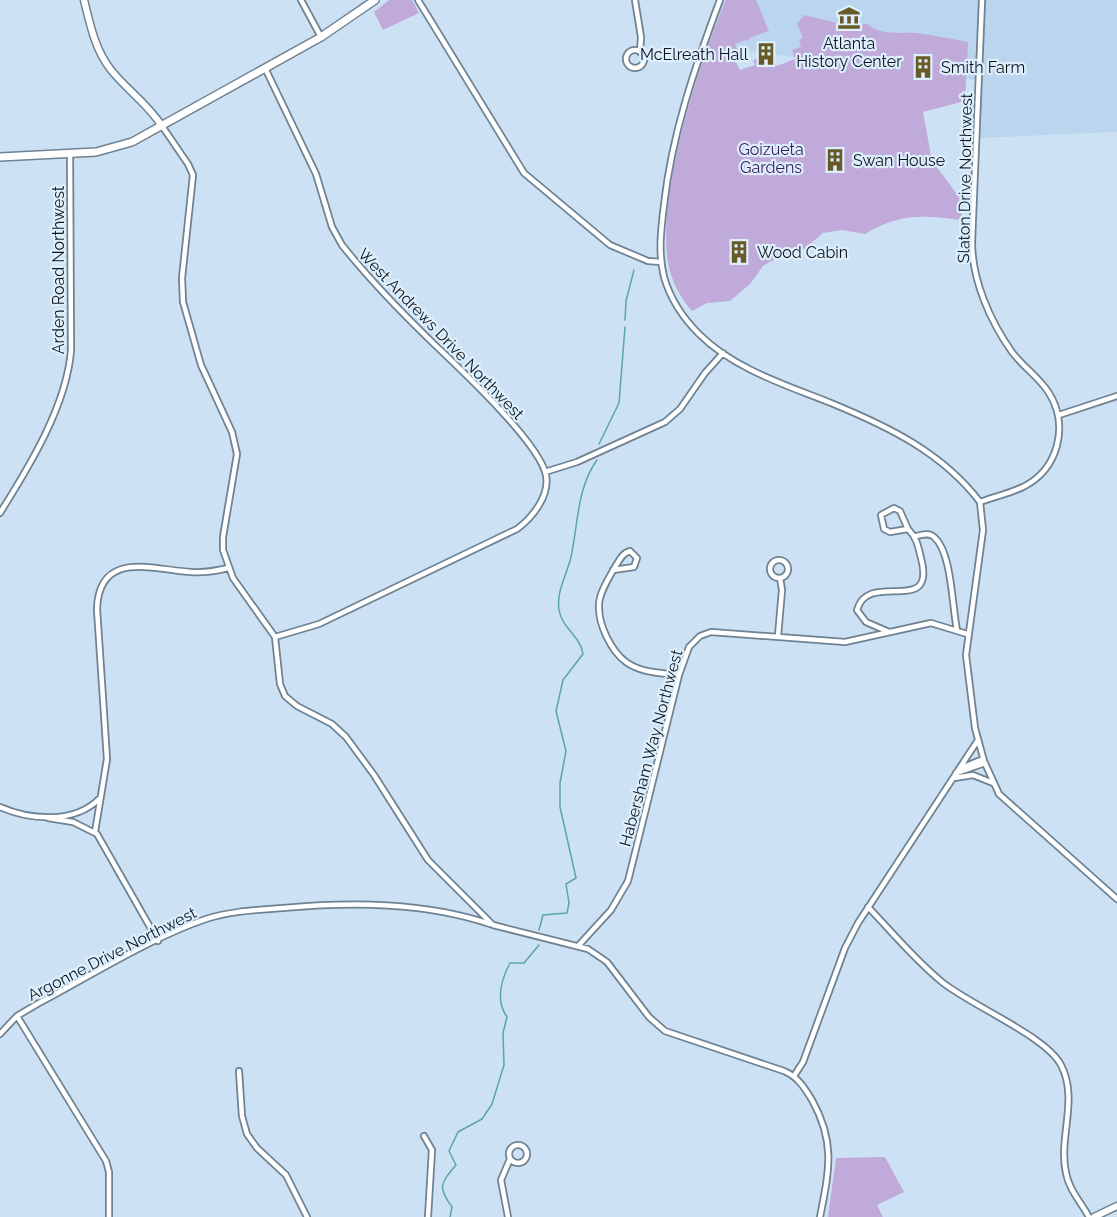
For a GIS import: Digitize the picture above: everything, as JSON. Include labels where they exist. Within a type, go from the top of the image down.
[{"type":"main road","points":[[0,157],[70,154],[116,148],[162,126],[321,37],[375,0]]},
{"type":"street","points":[[84,0],[96,45],[103,59],[116,75],[143,100],[189,164],[194,175],[182,278],[183,302],[201,365],[236,446],[237,463],[223,537],[228,568],[238,588],[275,638],[280,684],[285,696],[297,706],[332,724],[346,737],[374,775],[428,860],[493,925]]},
{"type":"street","points":[[301,0],[321,37]]},
{"type":"street","points":[[418,0],[525,173],[610,245],[648,261],[661,262]]},
{"type":"street","points":[[635,0],[641,37],[640,52]]},
{"type":"street","points":[[720,0],[691,80],[674,138],[661,227],[661,262],[668,289],[681,312],[700,335],[723,354],[761,374],[902,434],[935,458],[980,502],[983,530],[967,634],[968,680],[978,740],[984,761],[999,794],[1117,899]]},
{"type":"street","name":"Slaton Drive Northwest","points":[[982,0],[972,242],[974,265],[981,292],[1005,342],[1020,362],[1047,390],[1059,414]]},
{"type":"street","name":"West Andrews Drive Northwest","points":[[266,68],[316,174],[332,227],[342,245],[431,341],[487,395],[530,447],[545,472]]},
{"type":"street","name":"Arden Road Northwest","points":[[0,513],[54,412],[69,371],[71,350],[70,154]]},
{"type":"street","points":[[275,638],[319,624],[517,529],[530,519],[540,503],[546,484],[545,472],[577,462],[665,422],[680,409],[705,373],[723,354]]},
{"type":"street","points":[[980,502],[1023,487],[1044,471],[1058,445],[1059,414],[1117,396]]},
{"type":"street","points":[[889,632],[866,622],[858,615],[859,603],[865,596],[875,591],[907,592],[919,586],[924,579],[925,569],[916,536],[908,529],[900,511],[887,510],[881,515],[884,529],[890,532],[908,529]]},
{"type":"street","points":[[916,536],[929,534],[935,537],[943,550],[957,630]]},
{"type":"street","points":[[614,570],[633,567],[637,563],[634,553],[626,553],[614,570],[599,606],[614,650],[624,661],[638,669],[679,675]]},
{"type":"street","points":[[95,832],[107,759],[97,609],[103,586],[116,572],[133,565],[195,572],[228,568]]},
{"type":"street","points":[[778,636],[782,590],[780,578]]},
{"type":"street","name":"Habersham Way Northwest","points":[[579,945],[611,910],[628,881],[679,675],[689,647],[705,634],[717,632],[845,642],[931,623],[967,634]]},
{"type":"street","points":[[820,1217],[830,1169],[829,1144],[819,1113],[804,1086],[794,1076],[803,1062],[845,948],[868,907],[978,740]]},
{"type":"street","points":[[956,773],[984,761]]},
{"type":"street","points":[[956,773],[974,775],[993,783]]},
{"type":"street","points":[[48,818],[90,806],[100,798]]},
{"type":"street","points":[[0,807],[26,815],[73,822],[95,832],[158,941]]},
{"type":"street","name":"Argonne Drive Northwest","points":[[0,1034],[17,1016],[191,925],[223,915],[308,906],[397,906],[454,915],[579,945],[607,962],[649,1017],[665,1031],[794,1076]]},
{"type":"street","points":[[868,907],[942,982],[1032,1039],[1059,1061],[1065,1074],[1068,1097],[1065,1172],[1072,1190],[1089,1217]]},
{"type":"street","points":[[17,1016],[106,1161],[108,1217]]},
{"type":"street","points":[[239,1071],[242,1116],[247,1134],[257,1148],[286,1175],[307,1217]]},
{"type":"street","points":[[424,1136],[432,1150],[428,1217]]},
{"type":"street","points":[[508,1217],[501,1180],[510,1159]]},
{"type":"street","points":[[1094,1217],[1117,1206]]},
{"type":"shaded area","points":[[720,0],[1117,0],[1117,132],[976,138],[975,80],[699,45]]},
{"type":"green space","points":[[389,0],[412,0],[419,13],[383,30],[374,12]]},
{"type":"green space","name":"Goizueta Gardens","points":[[726,0],[756,0],[769,31],[749,38],[749,41],[745,40],[735,44],[740,58],[735,60],[740,70],[755,65],[753,60],[761,57],[765,66],[775,62],[777,66],[795,59],[792,50],[801,47],[799,40],[803,38],[797,24],[804,15],[837,23],[857,21],[858,24],[867,24],[884,32],[916,33],[968,42],[965,101],[923,112],[932,161],[960,198],[962,220],[912,217],[889,222],[865,234],[842,230],[823,233],[804,249],[780,256],[763,266],[750,284],[730,301],[707,303],[692,311],[677,288],[669,269],[666,234],[668,201],[692,93]]},
{"type":"green space","points":[[885,1157],[904,1192],[877,1205],[883,1217],[828,1217],[836,1158]]},
{"type":"waterway","points":[[625,320],[626,301],[634,270]]},
{"type":"waterway","points":[[599,444],[619,403],[625,327]]},
{"type":"waterway","points":[[539,930],[543,915],[567,913],[569,903],[566,884],[576,878],[560,807],[560,783],[566,751],[556,711],[563,680],[583,654],[579,642],[561,616],[558,603],[571,557],[585,482],[597,460]]},
{"type":"waterway","points":[[450,1217],[452,1207],[444,1195],[443,1185],[456,1165],[449,1151],[458,1132],[482,1119],[492,1104],[504,1065],[503,1033],[507,1017],[500,997],[504,976],[510,963],[524,963],[539,945]]},
{"type":"place","name":"Atlanta History Center","points":[[849,18]]},
{"type":"place","name":"McElreath Hall","points":[[766,54]]},
{"type":"place","name":"Smith Farm","points":[[923,67]]},
{"type":"place","name":"Swan House","points":[[835,160]]},
{"type":"place","name":"Wood Cabin","points":[[739,252]]}]
